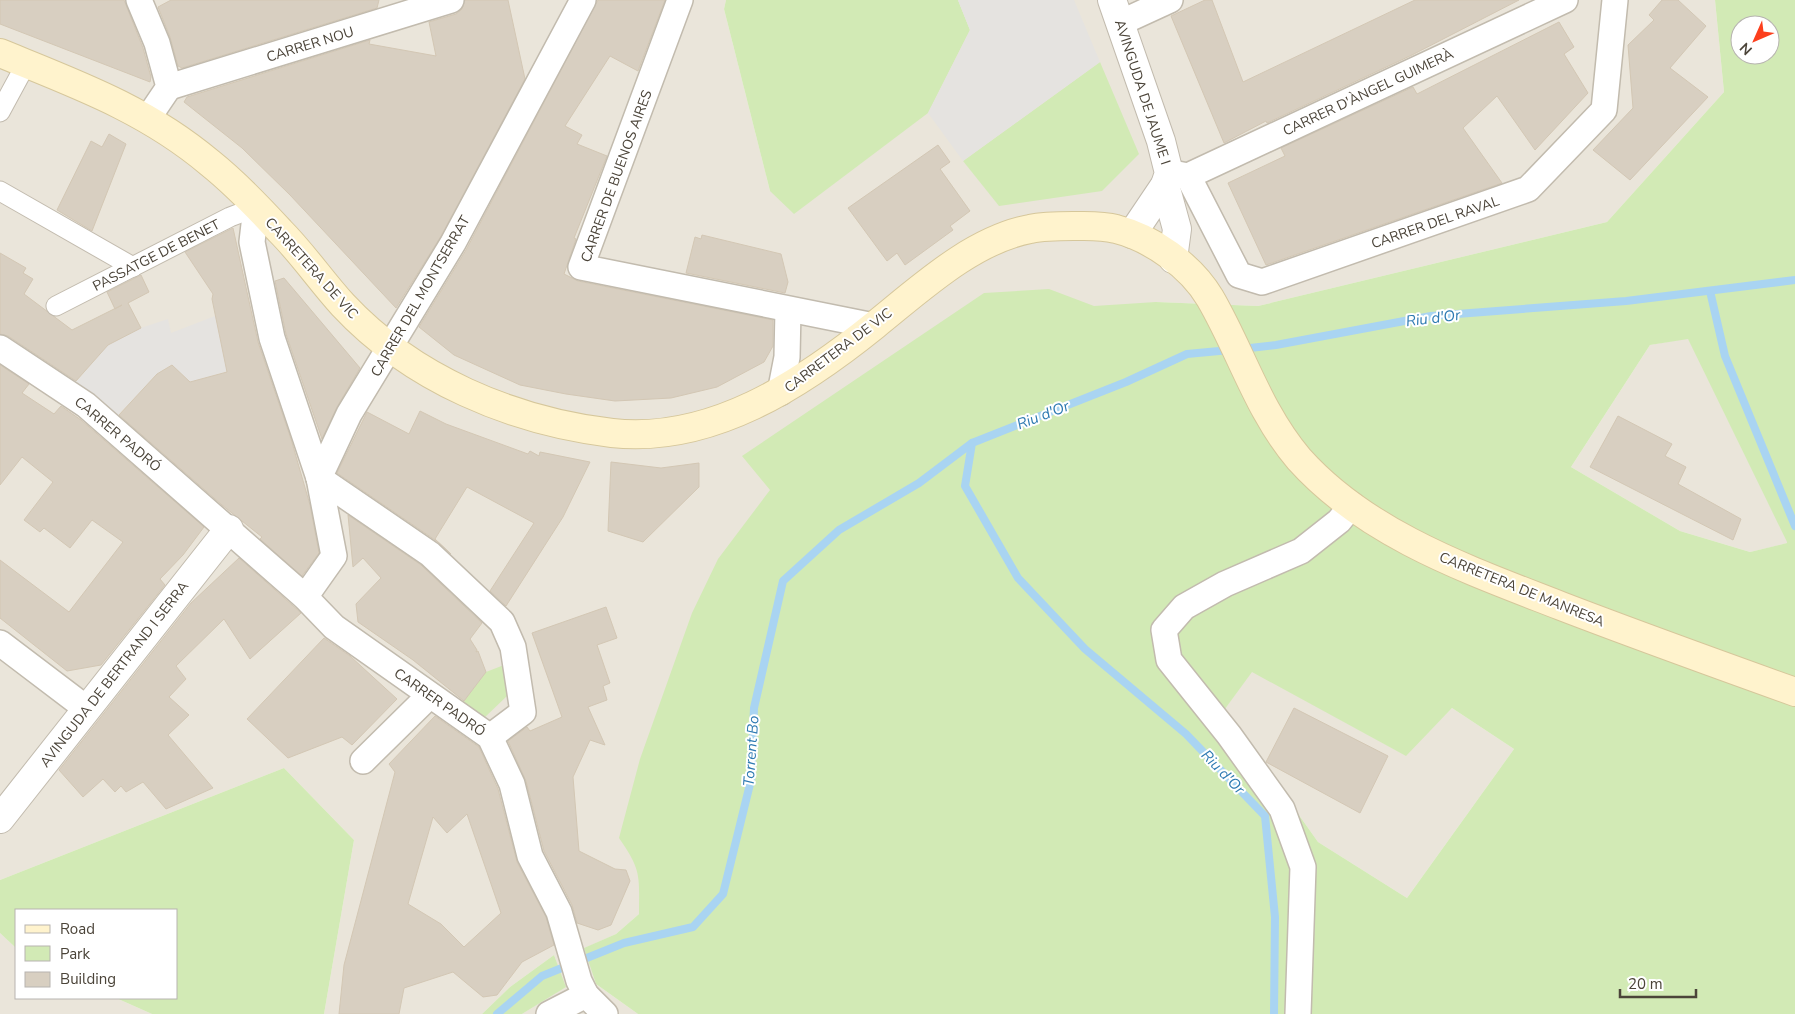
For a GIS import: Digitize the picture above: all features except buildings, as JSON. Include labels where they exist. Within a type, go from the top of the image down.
[{"type":"main road","name":"CARRETERA DE VIC","points":[[0,53],[108,97],[148,118],[211,163],[282,232],[346,308],[391,349],[413,365],[488,402],[564,424],[617,434],[658,433],[693,427],[726,417],[780,393],[874,326],[918,288],[999,238],[1036,227],[1103,226],[1132,234]]},
{"type":"main road","points":[[1132,234],[1159,247],[1173,259]]},
{"type":"main road","name":"CARRETERA DE MANRESA","points":[[1173,259],[1208,294],[1264,409],[1295,454],[1321,482],[1352,505],[1420,547],[1459,566],[1679,651],[1795,692]]},
{"type":"street","points":[[139,0],[158,43],[168,87],[148,118]]},
{"type":"street","name":"CARRER NOU","points":[[168,87],[451,0]]},
{"type":"street","name":"CARRER DEL MONTSERRAT","points":[[319,478],[349,414],[391,349],[453,243],[523,108],[583,0]]},
{"type":"street","name":"CARRER DE BUENOS AIRES","points":[[680,0],[581,267],[874,326]]},
{"type":"street","points":[[1116,11],[1170,0]]},
{"type":"street","name":"CARRER D'ÀNGEL GUIMERÀ","points":[[1174,178],[1565,0]]},
{"type":"street","name":"CARRER DEL RAVAL","points":[[1174,178],[1239,275],[1262,282],[1528,189],[1604,110],[1615,0]]},
{"type":"street","name":"AVINGUDA DE JAUME I","points":[[1116,11],[1174,178]]},
{"type":"street","points":[[0,112],[26,64]]},
{"type":"street","points":[[1132,234],[1174,178]]},
{"type":"street","points":[[1173,259],[1177,229],[1174,178]]},
{"type":"street","points":[[0,191],[133,267]]},
{"type":"street","points":[[256,207],[252,242],[272,338],[319,478],[334,556],[305,597]]},
{"type":"street","name":"PASSATGE DE BENET","points":[[56,306],[230,217],[256,207]]},
{"type":"street","points":[[780,393],[787,357],[788,310]]},
{"type":"street","name":"CARRER PADRÓ","points":[[0,348],[86,405],[305,597],[334,627],[429,696],[490,737],[512,784],[530,856],[559,912],[583,988]]},
{"type":"street","points":[[319,478],[430,554],[502,622],[513,647],[523,712],[490,737]]},
{"type":"street","points":[[1298,1014],[1303,867],[1282,809],[1229,735],[1169,660],[1164,630],[1184,606],[1225,584],[1301,550],[1339,521],[1352,505]]},
{"type":"street","name":"AVINGUDA DE BERTRAND I SERRA","points":[[0,819],[229,529]]},
{"type":"street","points":[[0,642],[87,709]]},
{"type":"street","points":[[363,761],[429,696]]},
{"type":"street","points":[[549,1014],[583,988],[605,1014]]},
{"type":"shaded area","points":[[0,0],[726,0],[724,9],[770,191],[970,30],[958,0],[1715,0],[1724,92],[1607,222],[1258,306],[1156,302],[639,914],[616,934],[585,948],[596,984],[638,1014],[522,1014],[565,987],[554,955],[510,987],[482,1014],[324,1014],[354,840],[284,768],[0,880]]},
{"type":"shaded area","points":[[958,0],[1074,0],[1100,62],[963,161],[928,113],[970,30]]},
{"type":"shaded area","points":[[215,316],[228,371],[190,382],[171,365],[157,374],[118,415],[76,382],[108,345],[141,328],[168,319],[171,333]]},
{"type":"shaded area","points":[[1688,338],[1788,543],[1750,552],[1680,531],[1571,467],[1650,345]]},
{"type":"shaded area","points":[[1252,671],[1405,755],[1452,708],[1514,749],[1407,898],[1318,842],[1272,777],[1214,724]]},
{"type":"shaded area","points":[[0,933],[15,947],[15,999],[118,999],[152,1014],[0,1014]]},
{"type":"green space","points":[[726,0],[958,0],[970,30],[928,113],[794,214],[770,191],[724,9]]},
{"type":"green space","points":[[1715,0],[1795,0],[1795,1014],[638,1014],[596,984],[584,948],[616,934],[639,914],[638,874],[632,858],[619,838],[640,759],[692,613],[718,559],[770,490],[742,456],[984,293],[1049,289],[1094,306],[1156,302],[1258,306],[1607,222],[1724,92]],"holes":[[[1688,339],[1787,542],[1787,543],[1750,552],[1680,531],[1571,467],[1650,345]],[[1252,672],[1406,756],[1452,708],[1514,749],[1407,898],[1318,842],[1272,777],[1214,724]]]},
{"type":"green space","points":[[1100,62],[1139,154],[1102,191],[999,206],[963,161]]},
{"type":"green space","points":[[504,665],[507,696],[483,719],[463,702],[486,672]]},
{"type":"green space","points":[[284,768],[354,840],[324,1014],[152,1014],[118,999],[178,999],[178,909],[15,909],[15,947],[0,933],[0,880]]},
{"type":"green space","points":[[554,955],[566,987],[522,1014],[482,1014],[510,987]]},
{"type":"waterway","name":"Riu d'Or","points":[[1241,349],[1276,345],[1431,316],[1626,301],[1795,280]]},
{"type":"waterway","points":[[1710,291],[1725,356],[1795,526]]},
{"type":"waterway","name":"Riu d'Or","points":[[1230,350],[1187,354],[1126,382],[972,443],[965,486],[1018,578],[1085,649],[1186,734],[1265,816],[1275,917],[1274,1014]]},
{"type":"waterway","name":"Torrent Bo","points":[[497,1014],[542,976],[624,943],[693,927],[723,894],[751,780],[754,708],[783,581],[839,530],[919,483],[972,443]]}]
